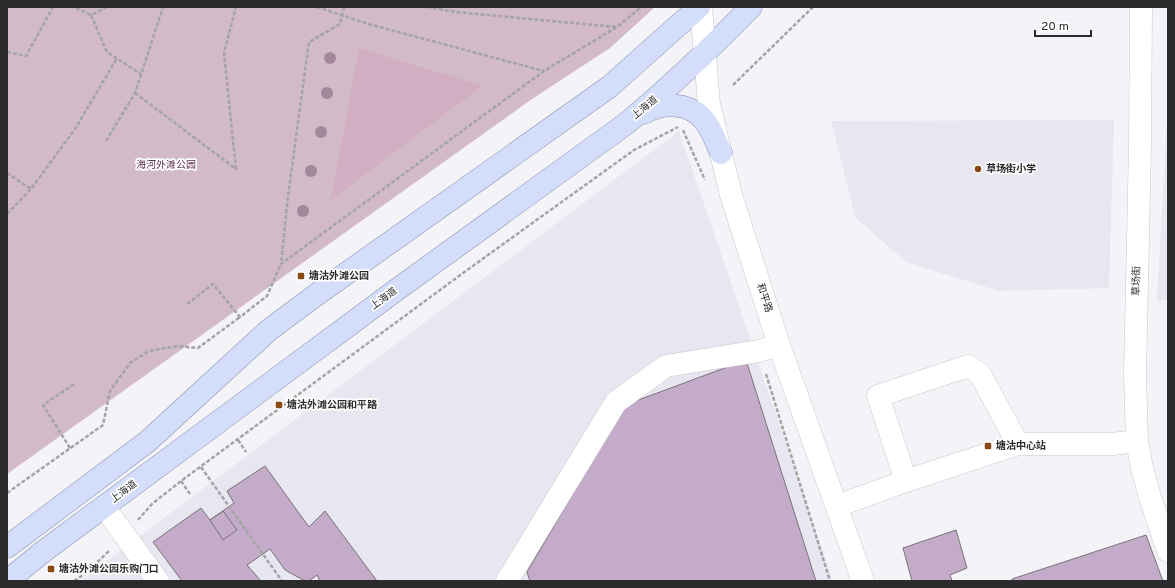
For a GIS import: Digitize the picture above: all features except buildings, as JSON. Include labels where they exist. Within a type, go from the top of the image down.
[{"type":"main road","points":[[7,547],[147,442],[270,330],[316,295],[609,87],[700,7]]},
{"type":"main road","name":"上海道","points":[[8,581],[44,551],[395,291],[627,123],[705,54],[751,7]]},
{"type":"main road","points":[[627,123],[658,107],[669,105],[684,107],[702,118],[713,135],[721,154]]},
{"type":"street","name":"和平路","points":[[700,7],[709,104],[769,348],[837,506],[863,581]]},
{"type":"street","name":"草场街","points":[[1141,7],[1140,154],[1135,374],[1137,441],[1142,468],[1150,497],[1168,551]]},
{"type":"street","points":[[507,581],[616,402],[666,366],[769,348]]},
{"type":"street","points":[[906,481],[878,396],[968,366],[980,374],[1018,444]]},
{"type":"street","points":[[837,506],[906,481],[1018,444],[1112,444],[1137,441]]},
{"type":"street","points":[[104,507],[158,581]]},
{"type":"path","points":[[7,52],[26,56],[53,7]]},
{"type":"path","points":[[91,15],[107,7]]},
{"type":"path","points":[[106,141],[134,92],[163,7]]},
{"type":"path","points":[[134,92],[236,169],[224,53],[236,7]]},
{"type":"path","points":[[318,7],[372,25],[544,71]]},
{"type":"path","points":[[7,493],[103,426],[110,391],[130,363],[149,351],[177,346],[198,348],[267,296],[281,264],[288,196],[309,42],[340,24],[344,7]]},
{"type":"path","points":[[427,7],[456,12],[617,27]]},
{"type":"path","points":[[281,264],[544,71],[617,27],[641,7]]},
{"type":"path","points":[[733,85],[813,7]]},
{"type":"path","points":[[76,8],[91,15],[107,52],[141,74]]},
{"type":"path","points":[[7,214],[32,189],[75,129],[117,58]]},
{"type":"path","points":[[74,581],[86,573],[152,504],[181,481],[634,150],[681,125],[708,186]]},
{"type":"path","points":[[7,173],[32,189]]},
{"type":"path","points":[[187,304],[213,284],[240,317]]},
{"type":"path","points":[[769,348],[830,581]]},
{"type":"path","points":[[70,448],[42,405],[74,384]]},
{"type":"path","points":[[238,440],[246,452]]},
{"type":"path","points":[[200,467],[282,581]]},
{"type":"path","points":[[181,481],[190,494]]},
{"type":"shaded area","points":[[359,48],[482,86],[331,200]]},
{"type":"shaded area","points":[[1168,100],[1168,300],[1157,301]]},
{"type":"shaded area","name":"草场街小学","points":[[1114,120],[1109,288],[999,291],[906,262],[855,217],[831,121]]},
{"type":"shaded area","points":[[679,131],[833,581],[80,581]]},
{"type":"green space","name":"海河外滩公园","points":[[7,7],[655,7],[610,48],[532,99],[7,474]]},
{"type":"place","name":"草场街小学","points":[[978,169]]},
{"type":"place","name":"塘沽外滩公园","points":[[301,276]]},
{"type":"place","name":"塘沽外滩公园和平路","points":[[279,405]]},
{"type":"place","name":"塘沽中心站","points":[[988,446]]},
{"type":"place","name":"塘沽外滩公园乐购门口","points":[[51,569]]}]
